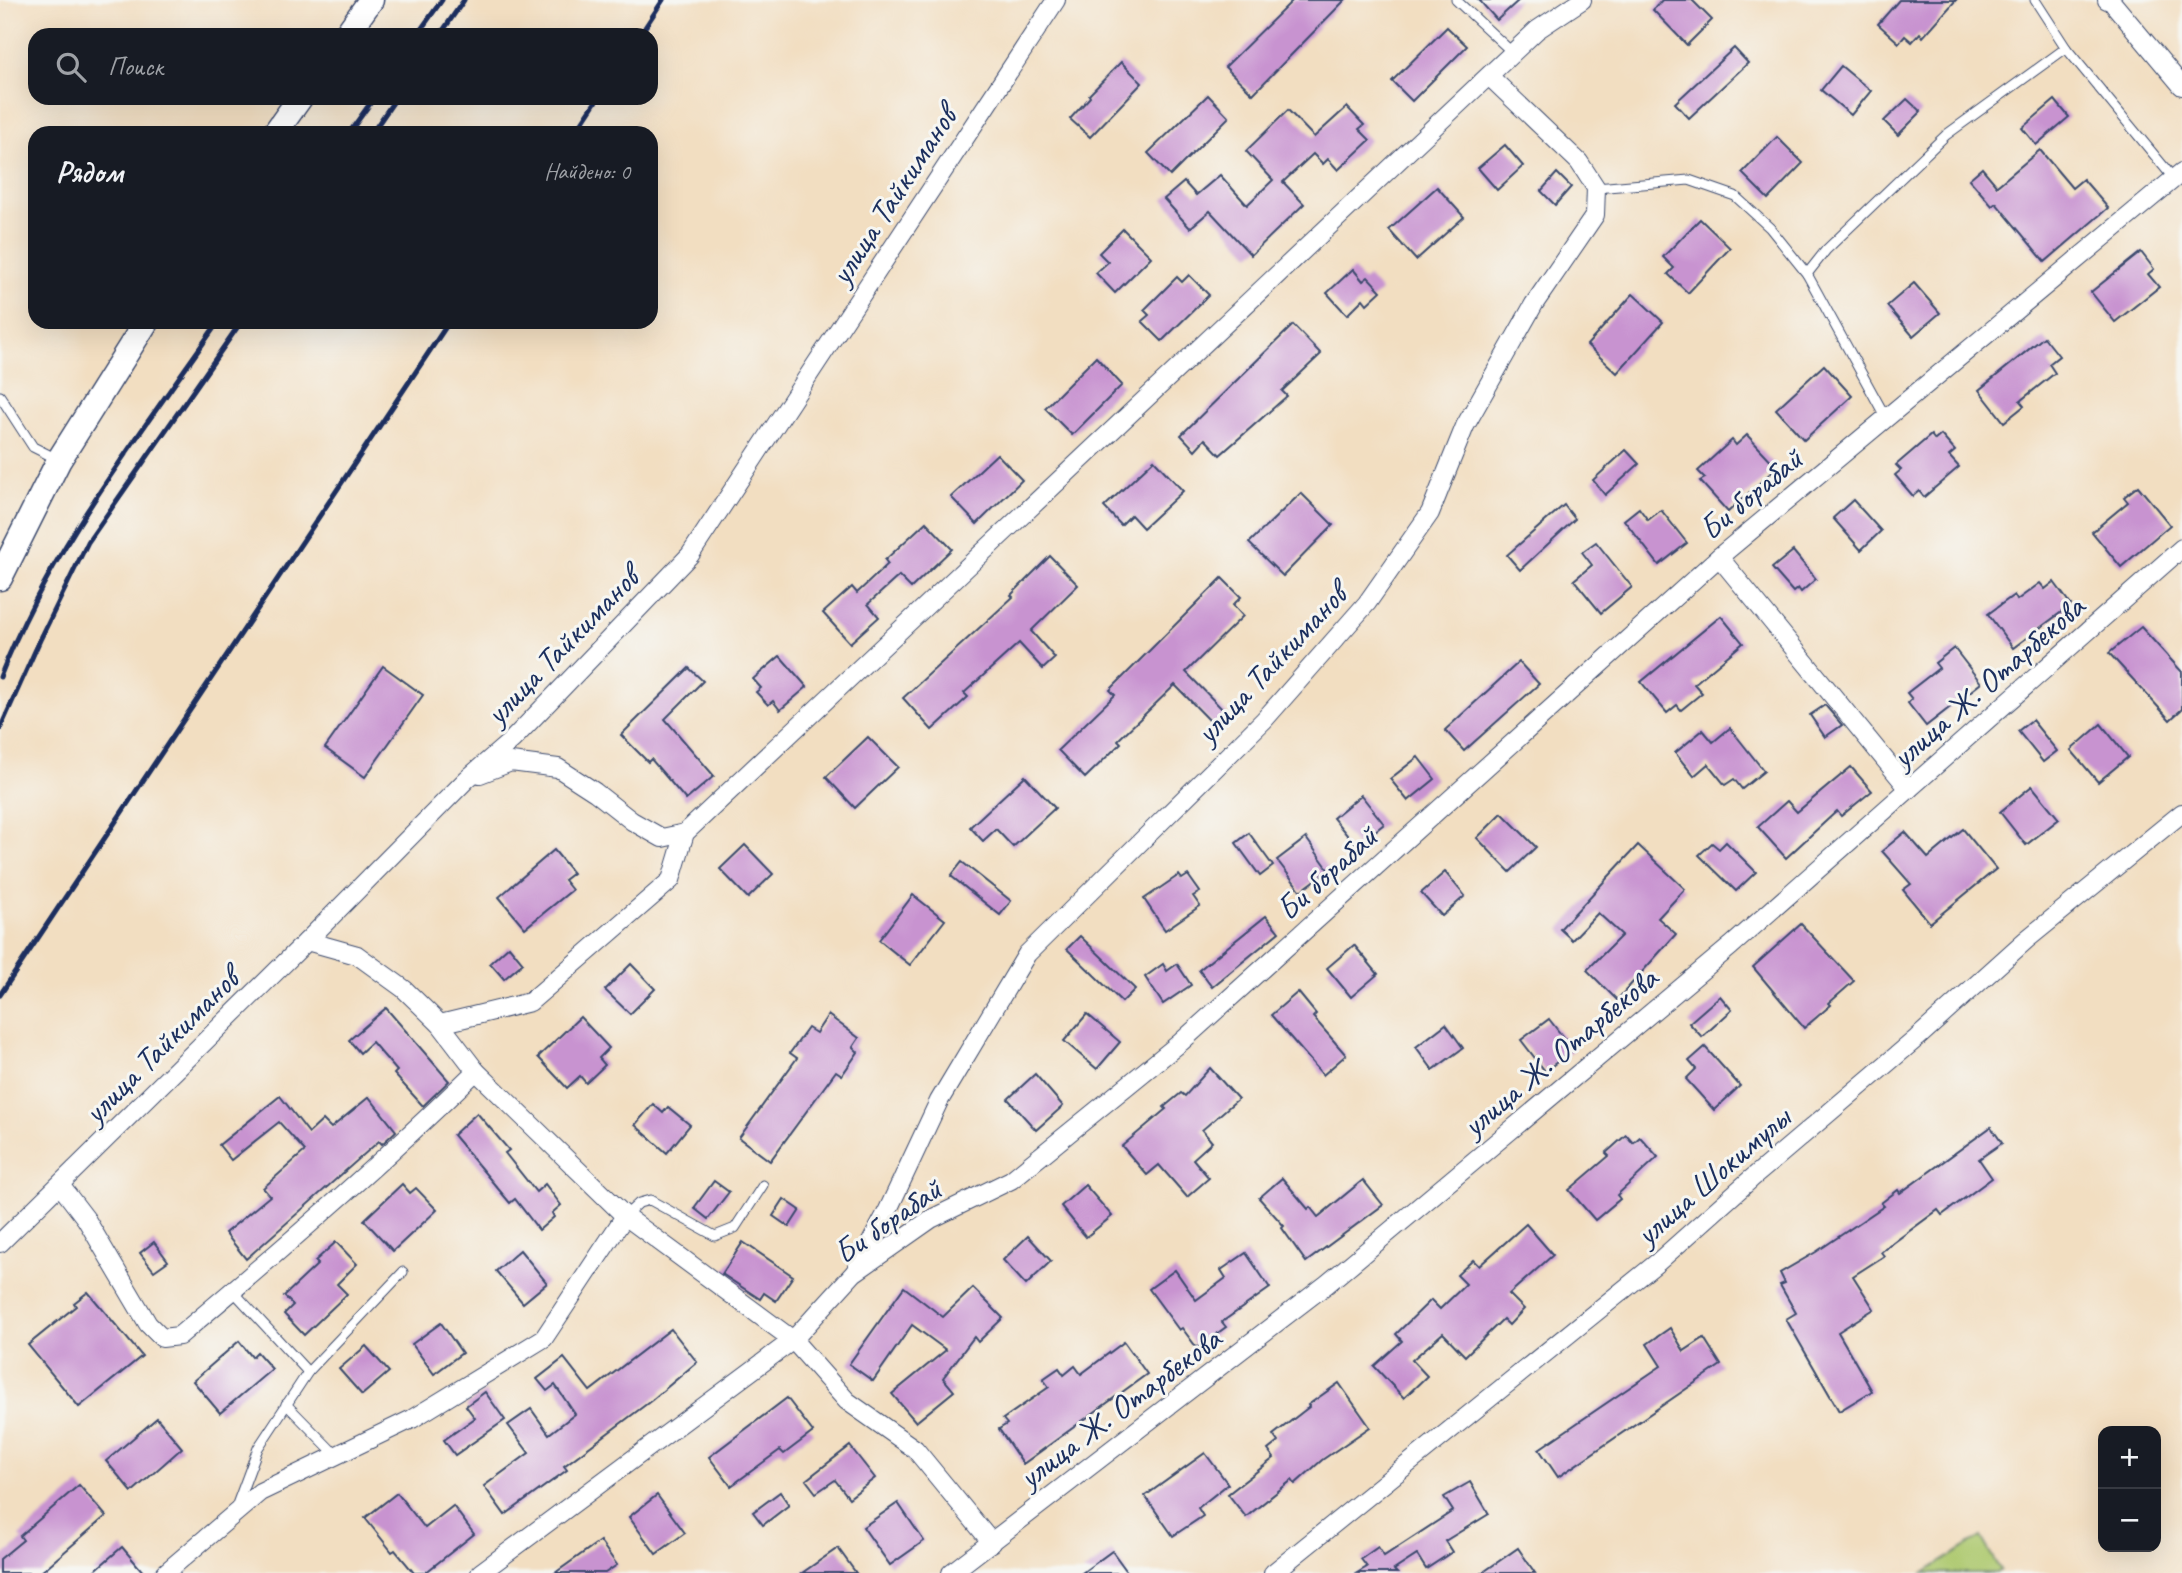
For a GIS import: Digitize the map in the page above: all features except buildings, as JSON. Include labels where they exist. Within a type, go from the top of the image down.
[{"type":"street","points":[[350,28],[371,0]]},
{"type":"street","name":"улица Тайкиманов","points":[[0,1243],[307,941],[467,779],[512,740],[690,555],[1056,0]]},
{"type":"street","points":[[440,1024],[530,1002],[671,880],[685,833],[1490,77],[1536,30],[1582,0]]},
{"type":"street","points":[[2109,0],[2182,86]]},
{"type":"street","points":[[1490,77],[1579,162],[1596,188]]},
{"type":"street","points":[[280,126],[295,105]]},
{"type":"street","name":"Би борабай","points":[[480,1573],[793,1340],[854,1273],[931,1219],[1011,1180],[1181,1042],[1719,557],[2178,176]]},
{"type":"street","name":"улица Тайкиманов","points":[[854,1273],[887,1212],[939,1101],[1027,954],[1264,720],[1367,603],[1430,513],[1465,426],[1534,304],[1595,215],[1596,188]]},
{"type":"street","points":[[0,578],[58,460],[142,329]]},
{"type":"street","name":"улица Ж. Отарбекова","points":[[960,1571],[992,1543],[1327,1284],[1731,946],[2182,548]]},
{"type":"street","points":[[1719,557],[1909,789]]},
{"type":"street","points":[[467,779],[511,762],[558,768],[632,821],[662,838],[685,833]]},
{"type":"street","name":"улица Шокимулы","points":[[1273,1573],[1658,1262],[2026,940],[2182,813]]},
{"type":"street","points":[[307,941],[358,955],[404,989],[440,1024],[476,1070],[625,1216],[793,1340],[847,1402],[915,1448],[992,1543]]},
{"type":"street","points":[[60,1185],[86,1219],[148,1324],[162,1338],[179,1336],[405,1141],[476,1070]]},
{"type":"street","points":[[165,1573],[260,1492],[412,1419],[544,1338],[625,1216]]},
{"type":"lane","points":[[1456,0],[1513,53]]},
{"type":"lane","points":[[2035,0],[2066,48],[2178,176]]},
{"type":"lane","points":[[1807,274],[1826,250],[1946,135],[2066,48]]},
{"type":"lane","points":[[1596,188],[1689,180],[1735,196],[1770,228],[1807,274],[1886,418]]},
{"type":"lane","points":[[0,396],[33,447],[58,460]]},
{"type":"lane","points":[[625,1216],[639,1203],[650,1200],[715,1236],[735,1228],[763,1185]]},
{"type":"lane","points":[[232,1516],[258,1448],[308,1371],[403,1272]]},
{"type":"lane","points":[[233,1291],[308,1371]]},
{"type":"lane","points":[[286,1404],[336,1455]]},
{"type":"green space","points":[[1981,1537],[2000,1570],[1996,1573],[1924,1573]]},
{"type":"railway","points":[[422,28],[442,0]]},
{"type":"railway","points":[[445,28],[464,0]]},
{"type":"railway","points":[[645,28],[663,0]]},
{"type":"railway","points":[[354,126],[369,105]]},
{"type":"railway","points":[[377,126],[391,105]]},
{"type":"railway","points":[[580,126],[593,105]]},
{"type":"railway","points":[[0,677],[44,583],[71,538],[98,494],[213,329]]},
{"type":"railway","points":[[0,729],[88,542],[236,329]]},
{"type":"railway","points":[[0,995],[444,329]]}]
